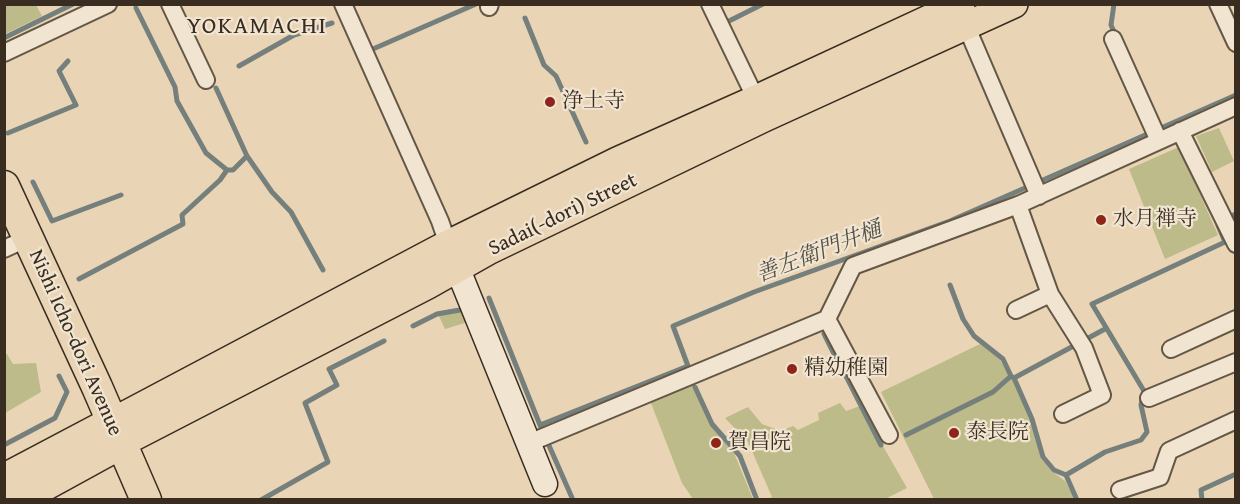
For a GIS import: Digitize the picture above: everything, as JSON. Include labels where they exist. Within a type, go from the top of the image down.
[{"type":"highway","name":"Nishi Icho-dori Avenue","points":[[4,186],[16,243],[116,433],[146,500]]},
{"type":"highway","points":[[4,479],[116,433]]},
{"type":"highway","points":[[18,500],[116,433]]},
{"type":"main road","name":"Sadai(-dori) Street","points":[[116,433],[453,256],[616,160],[756,99],[964,16],[1014,4]]},
{"type":"main road","name":"Sadai(-dori) Street","points":[[453,256],[764,118],[964,16]]},
{"type":"street","points":[[4,53],[108,4]]},
{"type":"street","points":[[170,4],[206,80]]},
{"type":"street","points":[[343,4],[440,221],[453,256],[539,439],[548,492]]},
{"type":"street","points":[[710,4],[756,99]]},
{"type":"street","points":[[1218,4],[1236,43]]},
{"type":"street","points":[[964,16],[1036,189]]},
{"type":"street","points":[[1113,39],[1157,136]]},
{"type":"street","points":[[539,439],[827,319],[853,266],[1018,205],[1036,189],[1157,136],[1180,132],[1236,106]]},
{"type":"street","points":[[1180,132],[1236,244]]},
{"type":"street","points":[[1018,205],[1050,294],[1081,344],[1102,395],[1063,414]]},
{"type":"street","points":[[1016,310],[1050,294]]},
{"type":"street","points":[[827,319],[889,435]]},
{"type":"street","points":[[1171,349],[1236,319]]},
{"type":"street","points":[[1149,398],[1236,362]]},
{"type":"street","points":[[1120,490],[1160,477],[1169,451],[1236,420]]},
{"type":"shaded area","points":[[5,4],[36,5],[42,16],[5,34]]},
{"type":"shaded area","points":[[1219,128],[1234,161],[1212,172],[1196,136]]},
{"type":"shaded area","points":[[1179,147],[1218,235],[1165,259],[1129,169]]},
{"type":"shaded area","points":[[462,307],[468,322],[445,329],[437,312]]},
{"type":"shaded area","name":"泰長院","points":[[980,344],[1000,360],[1013,380],[1031,421],[1041,459],[1065,481],[1075,499],[934,499],[881,392]]},
{"type":"shaded area","points":[[5,354],[13,364],[36,363],[41,392],[5,413]]},
{"type":"shaded area","points":[[691,381],[710,425],[734,453],[753,499],[693,499],[682,483],[649,398]]},
{"type":"shaded area","points":[[840,403],[846,411],[860,406],[907,488],[885,499],[767,499],[772,497],[748,442],[725,418],[748,407],[762,424],[781,431],[793,426],[798,430],[819,420],[818,413]]},
{"type":"waterway","points":[[4,38],[73,4]]},
{"type":"waterway","points":[[373,49],[476,4]]},
{"type":"waterway","points":[[727,22],[763,4]]},
{"type":"waterway","points":[[1114,4],[1111,25],[1116,36]]},
{"type":"waterway","points":[[136,8],[175,87],[177,101],[206,153],[227,170],[233,170],[247,156]]},
{"type":"waterway","points":[[525,18],[544,65],[556,76],[586,142]]},
{"type":"waterway","points":[[239,66],[294,35],[332,23]]},
{"type":"waterway","points":[[8,133],[76,105],[59,71],[68,61]]},
{"type":"waterway","points":[[216,88],[247,156],[272,192],[291,212],[323,270]]},
{"type":"waterway","name":"善左衛門井樋","points":[[573,500],[540,425],[688,366],[673,326],[754,292],[950,221],[1236,95]]},
{"type":"waterway","points":[[79,279],[183,224],[182,215],[220,180],[227,170]]},
{"type":"waterway","points":[[33,182],[52,221],[121,195]]},
{"type":"waterway","points":[[1144,391],[1092,304],[1225,242],[1218,225]]},
{"type":"waterway","points":[[950,285],[963,319],[974,336],[1003,359],[1011,376]]},
{"type":"waterway","points":[[489,298],[540,425]]},
{"type":"waterway","points":[[413,326],[437,314],[460,310]]},
{"type":"waterway","points":[[906,435],[993,392],[1011,376],[1014,378],[1105,329]]},
{"type":"waterway","points":[[824,334],[837,360]]},
{"type":"waterway","points":[[261,500],[328,462],[305,403],[337,385],[329,369],[384,341]]},
{"type":"waterway","points":[[4,445],[55,418],[67,392],[59,376]]},
{"type":"waterway","points":[[846,376],[881,445]]},
{"type":"waterway","points":[[1014,378],[1032,419],[1043,457],[1054,470],[1066,475]]},
{"type":"waterway","points":[[695,387],[712,424],[740,456],[757,500]]},
{"type":"waterway","points":[[1077,500],[1066,475],[1105,452],[1141,440],[1147,432],[1141,405],[1143,395]]},
{"type":"waterway","points":[[1202,500],[1201,490],[1236,474]]},
{"type":"place","name":"浄土寺","points":[[550,102]]},
{"type":"place","name":"水月禅寺","points":[[1101,220]]},
{"type":"place","name":"精幼稚園","points":[[792,369]]},
{"type":"place","name":"泰長院","points":[[954,433]]},
{"type":"place","name":"賀昌院","points":[[716,443]]},
{"type":"district","name":"YOKAMACHI","points":[[257,27]]}]
